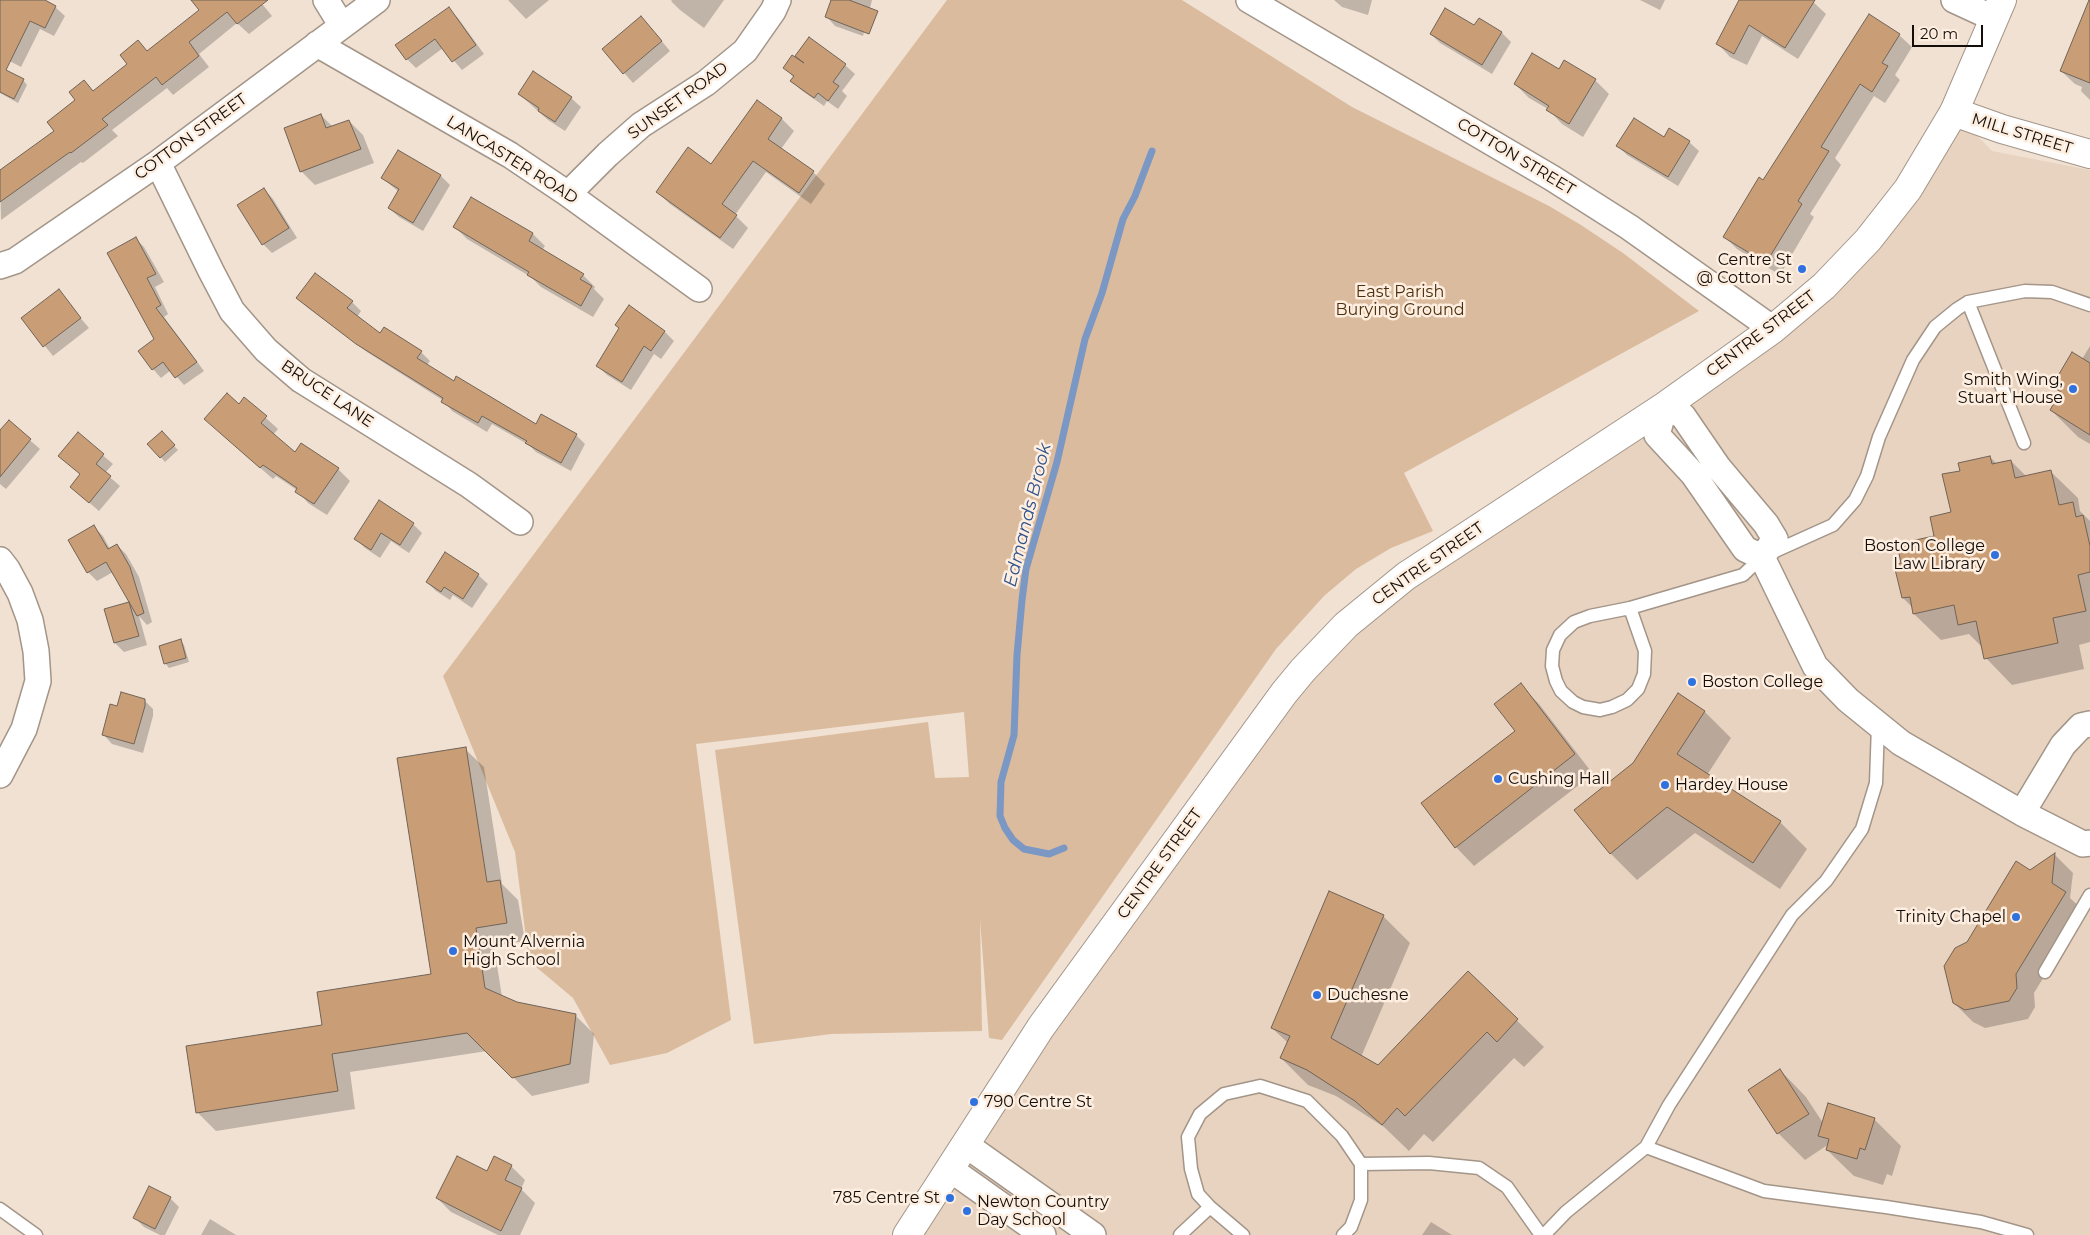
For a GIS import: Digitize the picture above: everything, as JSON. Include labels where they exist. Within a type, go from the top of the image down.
[{"type":"main road","name":"CENTRE STREET","points":[[907,1235],[1042,1027],[1272,709],[1303,670],[1346,625],[1406,576],[1665,406],[1773,329],[1824,286],[1868,240],[1908,189],[1954,112],[1997,9]]},
{"type":"main road","name":"MILL STREET","points":[[1954,112],[2002,129],[2090,154]]},
{"type":"street","points":[[326,0],[342,26]]},
{"type":"street","name":"COTTON STREET","points":[[0,266],[15,261],[158,163],[377,0]]},
{"type":"street","name":"SUNSET ROAD","points":[[568,194],[608,154],[641,125],[706,83],[745,51],[773,11],[778,0]]},
{"type":"street","name":"COTTON STREET","points":[[1248,0],[1552,178],[1637,232],[1773,329]]},
{"type":"street","points":[[1954,0],[1997,9]]},
{"type":"street","name":"LANCASTER ROAD","points":[[316,44],[510,155],[568,194],[699,289]]},
{"type":"street","name":"BRUCE LANE","points":[[158,163],[232,311],[266,350],[301,380],[468,485],[520,522]]},
{"type":"street","points":[[1665,406],[1657,435],[1693,474],[1745,549],[1762,557],[1815,666],[1848,700],[1901,743],[2022,812],[2083,844],[2090,843]]},
{"type":"street","points":[[0,560],[20,593],[30,620],[36,651],[38,682],[24,729],[0,774]]},
{"type":"street","points":[[2022,812],[2063,745],[2081,726],[2090,724]]},
{"type":"street","points":[[966,1145],[1093,1235]]},
{"type":"street","points":[[950,1169],[1043,1235]]},
{"type":"lane","points":[[1630,608],[1645,651],[1644,674],[1638,689],[1627,700],[1600,710],[1583,707],[1573,702],[1561,691],[1552,666],[1553,650],[1560,635],[1574,622],[1590,616],[1630,608],[1743,575],[1762,557],[1832,525],[1855,500],[1866,476],[1879,437],[1913,360],[1935,327],[1957,308],[1968,302],[2025,291],[2052,292],[2090,305]]},
{"type":"lane","points":[[1968,302],[2024,443]]},
{"type":"lane","points":[[1361,1164],[1429,1163],[1478,1168],[1507,1187],[1543,1235],[1566,1212],[1646,1147],[1668,1105],[1792,915],[1826,881],[1862,829],[1876,783],[1878,725]]},
{"type":"lane","points":[[2045,972],[2090,895]]},
{"type":"lane","points":[[1243,1235],[1210,1208],[1198,1194],[1191,1169],[1188,1137],[1200,1114],[1224,1094],[1260,1086],[1307,1101],[1342,1136],[1361,1164],[1361,1200],[1351,1226],[1343,1235]]},
{"type":"lane","points":[[1646,1147],[1764,1191],[1886,1206],[1981,1222],[2027,1235]]},
{"type":"lane","points":[[1180,1235],[1210,1208]]},
{"type":"lane","points":[[0,1209],[36,1235]]},
{"type":"shaded area","name":"Boston College","points":[[1954,112],[1992,151],[2090,170],[2090,1235],[907,1235],[1346,625],[1824,286]]},
{"type":"green space","name":"East Parish Burying Ground","points":[[947,0],[1182,0],[1352,107],[1549,206],[1581,225],[1623,253],[1699,311],[1404,473],[1433,531],[1391,548],[1356,569],[1324,596],[1276,649],[1002,1040],[989,1038],[980,919],[982,1031],[831,1034],[754,1044],[715,750],[928,722],[935,778],[969,777],[964,712],[696,744],[731,1020],[667,1053],[610,1065],[573,998],[529,961],[515,852],[443,676]]},
{"type":"building","points":[[0,0],[45,0],[56,6],[45,28],[30,21],[6,70],[24,79],[14,99],[0,92]]},
{"type":"building","points":[[191,0],[268,0],[237,24],[227,12],[189,42],[199,56],[162,85],[156,77],[102,119],[108,125],[0,202],[0,170],[54,131],[47,122],[75,100],[69,92],[84,80],[93,91],[127,64],[120,55],[138,40],[147,51],[199,10]]},
{"type":"building","points":[[831,0],[849,0],[878,11],[869,34],[825,17]]},
{"type":"building","points":[[1739,0],[1815,0],[1785,48],[1749,25],[1734,54],[1716,44]]},
{"type":"building","points":[[2090,0],[2090,83],[2060,71]]},
{"type":"building","points":[[449,7],[476,45],[452,62],[435,39],[406,60],[395,45]]},
{"type":"building","points":[[1445,8],[1474,25],[1479,18],[1502,32],[1482,65],[1430,34]]},
{"type":"building","points":[[1869,14],[1900,34],[1882,63],[1888,66],[1872,92],[1860,84],[1821,147],[1829,151],[1798,201],[1802,204],[1766,263],[1723,237],[1759,177],[1763,180]]},
{"type":"building","points":[[641,16],[662,41],[623,74],[602,49]]},
{"type":"building","points":[[809,37],[846,64],[833,82],[839,86],[828,101],[818,93],[814,98],[790,81],[794,76],[783,68],[792,55],[804,63],[795,56]]},
{"type":"building","points":[[1532,53],[1559,69],[1564,60],[1596,79],[1569,124],[1546,110],[1549,106],[1514,84]]},
{"type":"building","points":[[533,71],[572,97],[555,122],[538,111],[539,108],[518,94]]},
{"type":"building","points":[[757,100],[782,118],[768,139],[814,171],[799,193],[753,161],[722,204],[737,215],[720,238],[656,192],[688,147],[711,164]]},
{"type":"building","points":[[321,114],[326,128],[349,120],[361,149],[300,172],[284,128]]},
{"type":"building","points":[[1634,118],[1664,137],[1669,128],[1690,141],[1668,177],[1616,146]]},
{"type":"building","points":[[398,150],[441,175],[413,223],[388,208],[399,189],[381,178]]},
{"type":"building","points":[[264,188],[289,228],[262,245],[237,205]]},
{"type":"building","points":[[471,197],[533,233],[529,241],[584,274],[580,279],[592,286],[581,306],[527,275],[529,272],[453,227]]},
{"type":"building","points":[[136,237],[156,274],[147,278],[161,305],[156,308],[197,362],[175,378],[163,362],[152,370],[138,351],[154,339],[107,253]]},
{"type":"building","points":[[315,273],[353,301],[347,308],[380,333],[384,327],[422,351],[417,358],[454,381],[456,376],[536,424],[541,414],[577,434],[561,463],[525,443],[527,441],[482,416],[478,423],[441,402],[443,398],[356,344],[296,298]]},
{"type":"building","points":[[59,289],[81,318],[43,347],[21,318]]},
{"type":"building","points":[[629,305],[665,331],[651,351],[644,346],[622,382],[596,366],[619,328],[615,325]]},
{"type":"building","name":"Smith Wing, Stuart House","points":[[2072,352],[2090,363],[2090,435],[2050,410],[2061,392],[2052,386]]},
{"type":"building","points":[[227,393],[239,404],[244,397],[267,416],[261,423],[295,452],[301,443],[339,468],[314,504],[295,492],[297,488],[263,465],[260,468],[204,419]]},
{"type":"building","points":[[9,420],[31,439],[0,477],[0,430]]},
{"type":"building","points":[[162,431],[175,445],[160,458],[147,444]]},
{"type":"building","points":[[78,432],[104,454],[96,464],[111,476],[89,503],[70,487],[80,474],[58,456]]},
{"type":"building","name":"Boston College Law Library","points":[[1990,456],[1992,464],[2011,460],[2015,478],[2051,470],[2059,505],[2073,502],[2076,517],[2083,515],[2090,546],[2090,572],[2078,575],[2086,611],[2053,618],[2058,643],[1984,659],[1976,621],[1958,625],[1954,605],[1913,614],[1910,597],[1902,598],[1894,565],[1901,563],[1897,544],[1934,536],[1930,517],[1951,512],[1942,474],[1960,471],[1958,463]]},
{"type":"building","points":[[379,500],[414,523],[400,545],[381,533],[371,550],[354,539]]},
{"type":"building","points":[[94,525],[108,549],[117,544],[130,567],[144,613],[137,616],[106,562],[87,573],[68,540]]},
{"type":"building","points":[[445,552],[479,574],[463,599],[444,587],[441,592],[426,582]]},
{"type":"building","points":[[129,602],[139,636],[114,643],[104,609]]},
{"type":"building","points":[[181,639],[186,658],[164,664],[159,646]]},
{"type":"building","name":"Cushing Hall","points":[[1521,683],[1575,754],[1455,848],[1421,803],[1515,731],[1494,704]]},
{"type":"building","points":[[121,692],[145,699],[145,706],[134,744],[102,735],[110,704],[117,706]]},
{"type":"building","name":"Hardey House","points":[[1678,693],[1705,711],[1677,754],[1781,821],[1753,863],[1667,807],[1610,854],[1574,810],[1633,763]]},
{"type":"building","name":"Mount Alvernia High School","points":[[466,747],[487,882],[500,880],[507,923],[476,928],[485,988],[517,1002],[576,1014],[570,1064],[512,1078],[467,1033],[332,1054],[338,1091],[196,1113],[186,1046],[322,1025],[317,992],[431,974],[397,758]]},
{"type":"building","name":"Trinity Chapel","points":[[2055,853],[2052,883],[2066,892],[2016,974],[2017,988],[2009,1001],[1965,1010],[1953,1003],[1944,966],[1955,948],[1967,942],[2016,861],[2030,870]]},
{"type":"building","name":"Duchesne","points":[[1329,891],[1384,915],[1331,1038],[1378,1065],[1468,971],[1518,1019],[1497,1042],[1487,1032],[1405,1116],[1397,1108],[1382,1125],[1355,1101],[1307,1070],[1280,1058],[1290,1036],[1271,1028]]},
{"type":"building","points":[[1780,1069],[1809,1114],[1777,1134],[1748,1090]]},
{"type":"building","points":[[1828,1103],[1875,1118],[1865,1150],[1860,1148],[1857,1159],[1826,1150],[1829,1139],[1818,1136]]},
{"type":"building","points":[[457,1156],[487,1171],[494,1156],[512,1165],[505,1180],[522,1188],[501,1231],[436,1198]]},
{"type":"building","points":[[149,1186],[171,1197],[155,1229],[133,1218]]},
{"type":"waterway","name":"Edmands Brook","points":[[1064,848],[1049,854],[1024,849],[1013,840],[1000,816],[1001,782],[1014,735],[1017,655],[1022,600],[1026,569],[1057,462],[1085,339],[1102,293],[1123,219],[1135,196],[1152,151]]},
{"type":"place","name":"Centre St @ Cotton St","points":[[1802,269]]},
{"type":"place","name":"Smith Wing, Stuart House","points":[[2073,389]]},
{"type":"place","name":"Boston College Law Library","points":[[1995,555]]},
{"type":"place","name":"Boston College","points":[[1692,682]]},
{"type":"place","name":"Cushing Hall","points":[[1498,779]]},
{"type":"place","name":"Hardey House","points":[[1665,785]]},
{"type":"place","name":"Trinity Chapel","points":[[2016,917]]},
{"type":"place","name":"Mount Alvernia High School","points":[[453,951]]},
{"type":"place","name":"Duchesne","points":[[1317,995]]},
{"type":"place","name":"790 Centre St","points":[[974,1102]]},
{"type":"place","name":"785 Centre St","points":[[950,1198]]},
{"type":"place","name":"Newton Country Day School","points":[[967,1211]]}]
